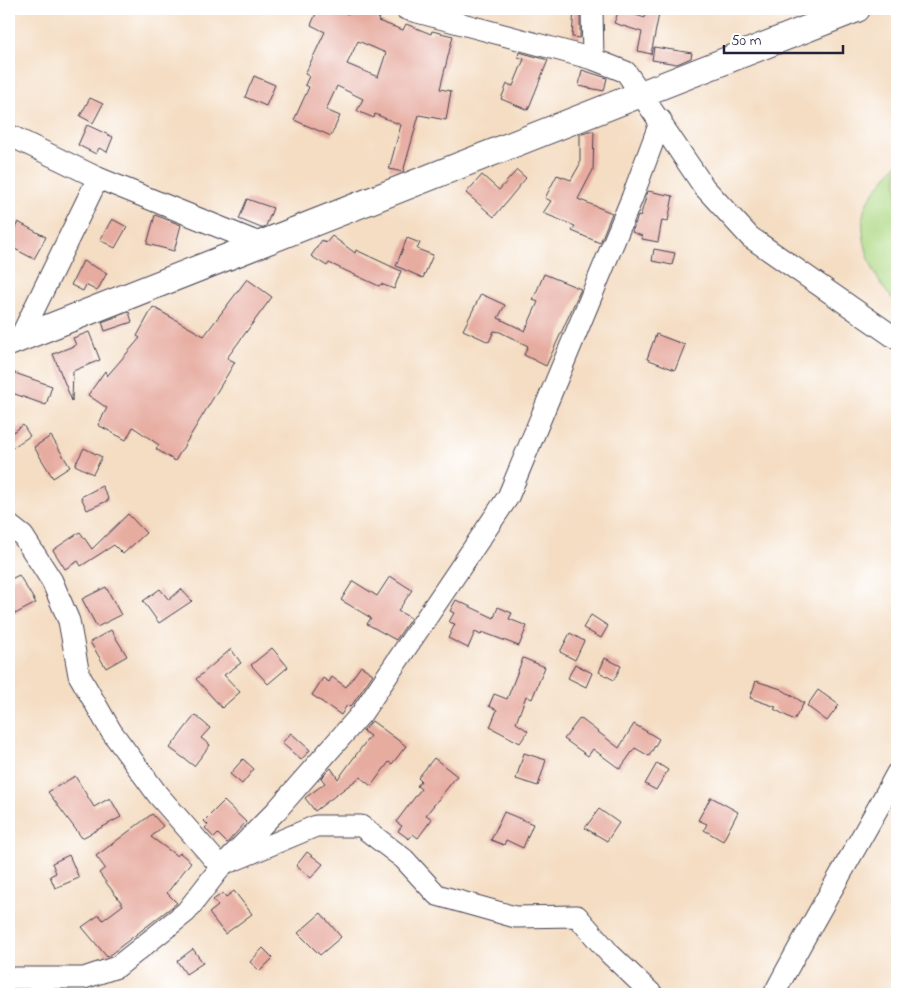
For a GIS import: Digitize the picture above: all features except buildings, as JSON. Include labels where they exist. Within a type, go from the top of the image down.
[{"type":"main road","points":[[15,341],[488,152],[642,94],[857,9]]},
{"type":"street","points":[[406,9],[593,59],[626,72],[661,120],[704,186],[750,238],[897,339]]},
{"type":"street","points":[[592,9],[593,59]]},
{"type":"street","points":[[9,978],[84,978],[117,967],[186,912],[223,866],[362,713],[508,497],[632,198],[661,120]]},
{"type":"street","points":[[9,135],[98,178],[259,243]]},
{"type":"street","points":[[15,341],[98,178]]},
{"type":"street","points":[[9,525],[23,536],[52,581],[69,621],[79,675],[111,731],[158,795],[223,866]]},
{"type":"street","points":[[774,994],[897,773]]},
{"type":"street","points":[[223,866],[316,826],[361,826],[404,859],[437,895],[515,917],[577,916],[610,954],[652,994]]},
{"type":"green space","points":[[897,163],[897,302],[881,284],[874,272],[865,245],[863,218],[867,202]]}]
